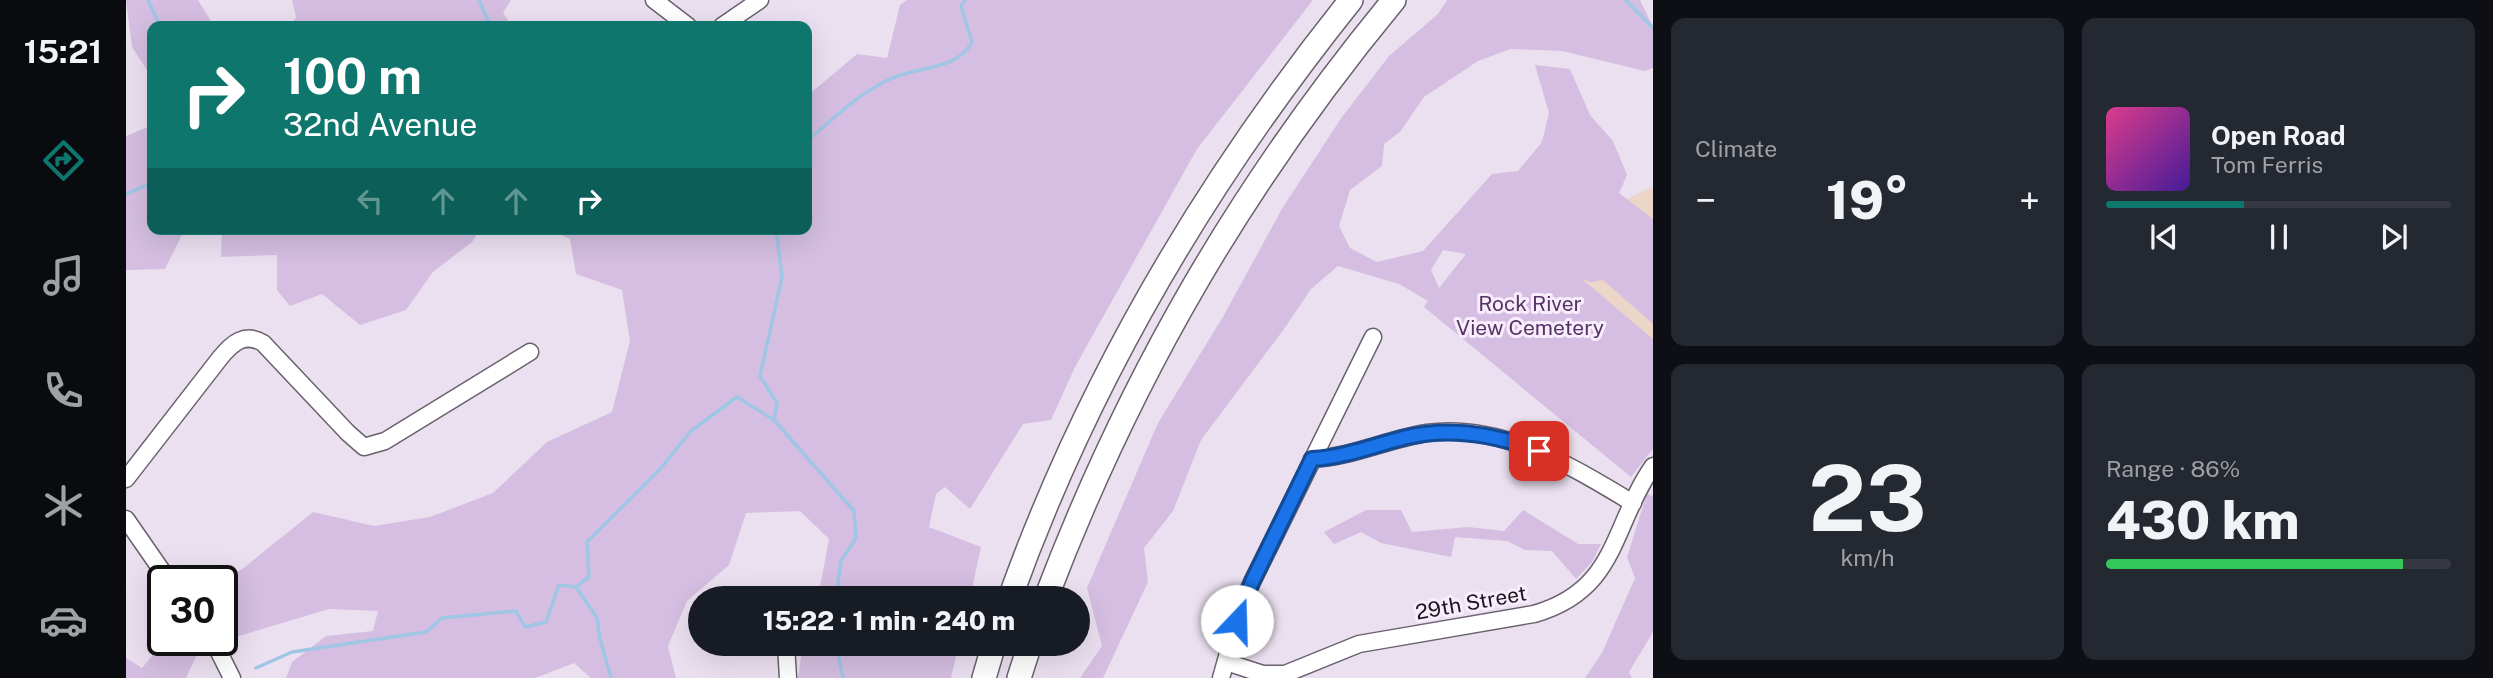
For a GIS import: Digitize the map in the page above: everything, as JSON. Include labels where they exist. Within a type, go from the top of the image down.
[{"type":"highway","points":[[1015,586],[1068,456],[1104,379],[1163,268],[1218,180],[1270,106],[1351,0]]},
{"type":"highway","points":[[1051,586],[1097,472],[1132,398],[1185,298],[1263,173],[1348,56],[1394,0]]},
{"type":"highway","points":[[984,678],[991,656]]},
{"type":"highway","points":[[1019,678],[1026,656]]},
{"type":"street","points":[[654,0],[681,21]]},
{"type":"street","points":[[729,21],[760,0]]},
{"type":"street","points":[[1224,670],[1241,607],[1252,582],[1373,337]]},
{"type":"street","points":[[126,479],[230,346],[252,338],[270,349],[364,447],[385,441],[530,352]]},
{"type":"street","points":[[1312,459],[1356,453],[1406,437],[1430,433],[1477,434],[1514,441],[1539,451],[1633,503]]},
{"type":"street","name":"29th Street","points":[[1224,670],[1289,675],[1359,644],[1534,614],[1559,606],[1582,591],[1597,576],[1653,467]]},
{"type":"street","points":[[126,519],[158,565]]},
{"type":"street","points":[[221,656],[232,678]]},
{"type":"street","points":[[787,656],[788,678]]},
{"type":"shaded area","points":[[1651,187],[1653,190],[1653,339],[1539,244]]},
{"type":"green space","points":[[126,0],[198,0],[211,21],[147,21],[147,70],[132,47]]},
{"type":"green space","points":[[292,0],[511,0],[503,13],[509,21],[294,21],[296,17]]},
{"type":"green space","points":[[907,0],[1313,0],[1197,149],[1075,367],[1051,420],[1023,424],[970,509],[945,487],[936,494],[929,527],[981,547],[973,586],[820,586],[829,539],[800,511],[746,513],[729,565],[704,586],[688,586],[688,600],[668,646],[676,678],[591,678],[574,663],[535,678],[286,678],[292,662],[326,636],[373,631],[378,611],[329,609],[238,636],[238,571],[313,512],[374,526],[430,517],[493,493],[547,442],[612,412],[630,341],[622,290],[576,274],[570,239],[561,235],[812,235],[812,92],[857,54],[887,58],[900,5]]},
{"type":"green space","name":"Rock River View Cemetery","points":[[1447,0],[1640,0],[1653,27],[1653,68],[1645,71],[1562,51],[1511,49],[1478,61],[1424,97],[1400,132],[1384,144],[1382,166],[1350,190],[1339,226],[1350,248],[1377,262],[1423,251],[1492,174],[1518,171],[1542,142],[1549,113],[1535,65],[1570,69],[1590,115],[1613,141],[1627,175],[1619,193],[1653,219],[1653,324],[1603,280],[1591,282],[1582,279],[1653,339],[1653,449],[1631,477],[1424,307],[1428,301],[1399,284],[1338,266],[1311,289],[1201,440],[1173,511],[1144,548],[1148,582],[1103,678],[1080,678],[1102,646],[1088,586],[1158,423],[1224,315],[1283,207],[1342,117],[1389,56],[1438,14]],"holes":[[[1443,250],[1466,254],[1439,288],[1431,270]]]},
{"type":"green space","points":[[147,127],[147,235],[182,235],[165,269],[126,270],[126,136]]},
{"type":"green space","points":[[222,235],[476,235],[472,242],[433,272],[406,310],[360,325],[322,294],[290,306],[277,290],[277,255],[221,257]]},
{"type":"green space","points":[[1647,494],[1653,496],[1653,632],[1629,672],[1632,678],[1585,678],[1602,653],[1635,578],[1627,557]]},
{"type":"green space","points":[[1366,510],[1401,510],[1412,532],[1468,527],[1504,531],[1523,510],[1578,544],[1601,544],[1592,562],[1576,579],[1552,551],[1525,550],[1507,541],[1455,537],[1451,557],[1381,543],[1361,532],[1334,544],[1324,532]]},
{"type":"green space","points":[[152,656],[196,656],[186,678],[126,678],[126,658],[142,668]]},
{"type":"green space","points":[[801,656],[956,656],[951,678],[798,678]]},
{"type":"waterway","points":[[148,0],[158,21]]},
{"type":"waterway","points":[[479,0],[488,21]]},
{"type":"waterway","points":[[812,137],[847,107],[879,85],[900,75],[947,63],[966,51],[972,42],[961,6],[965,0]]},
{"type":"waterway","points":[[1626,0],[1653,28]]},
{"type":"waterway","points":[[126,194],[147,185]]},
{"type":"waterway","points":[[256,668],[292,652],[426,632],[442,618],[516,611],[525,627],[546,622],[559,585],[576,587],[589,577],[587,542],[661,468],[691,431],[737,397],[774,420],[777,403],[760,376],[782,277],[777,235]]},
{"type":"waterway","points":[[774,420],[854,511],[856,538],[841,561],[838,586]]},
{"type":"waterway","points":[[576,587],[597,618],[611,678]]},
{"type":"waterway","points":[[838,656],[843,678]]},
{"type":"route","points":[[1237,621],[1252,582],[1312,459],[1356,453],[1406,437],[1430,433],[1477,434],[1514,441],[1539,451]]}]
